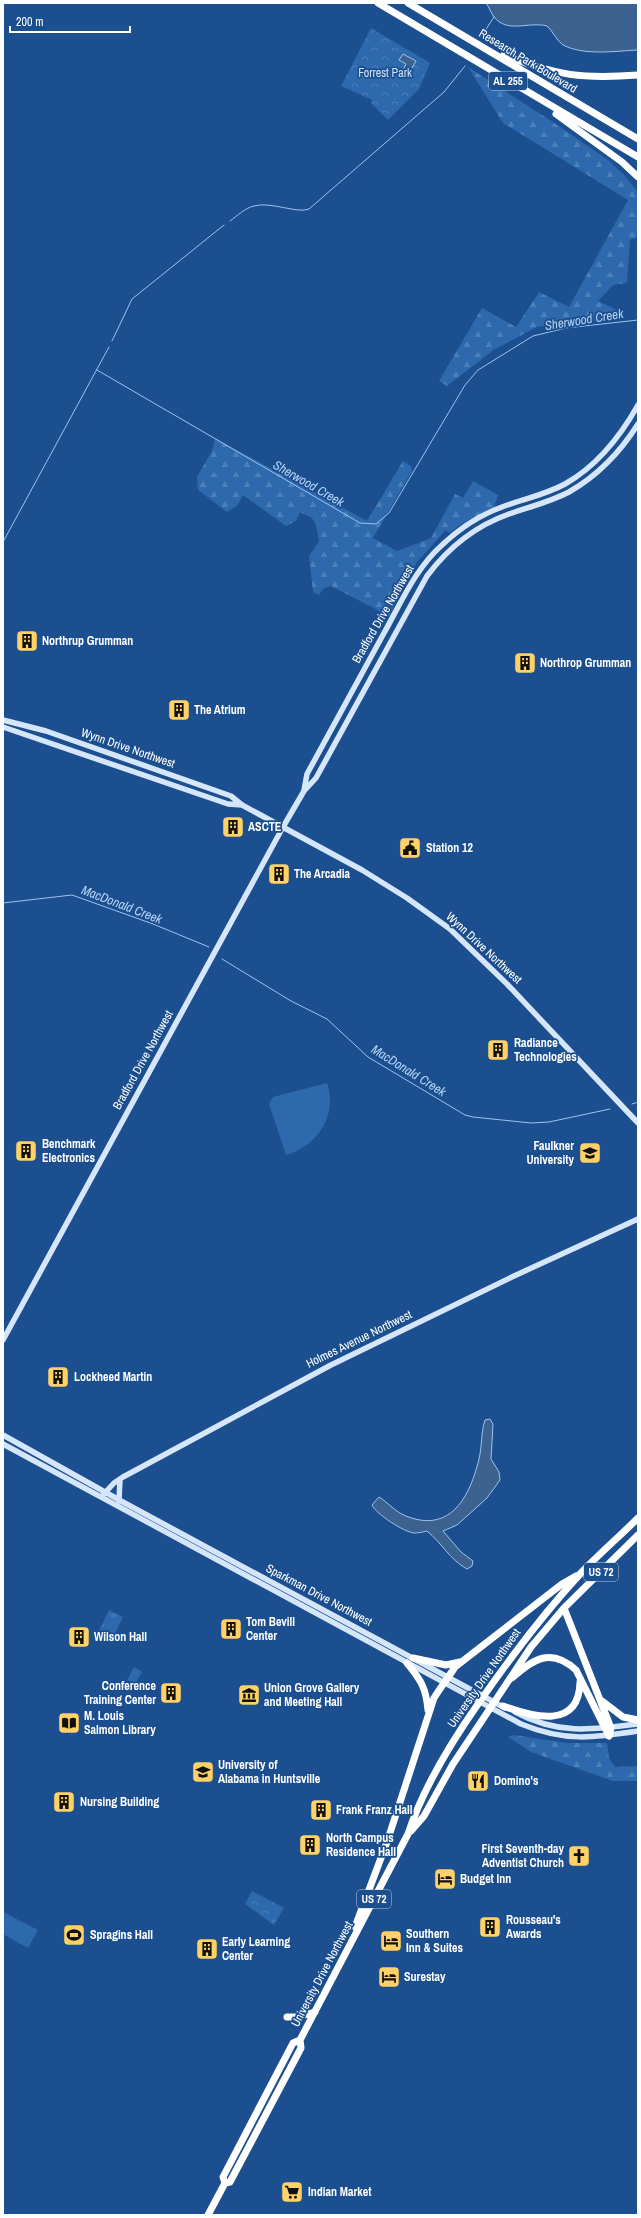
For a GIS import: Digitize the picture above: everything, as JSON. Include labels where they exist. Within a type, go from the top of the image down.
[{"type":"highway","name":"AL 255","points":[[378,3],[638,157]]},
{"type":"highway","name":"Research Park Boulevard","points":[[408,3],[638,139]]},
{"type":"highway","points":[[484,47],[533,67],[561,74],[598,78],[638,75]]},
{"type":"highway","points":[[517,86],[622,162],[638,177]]},
{"type":"highway","name":"University Drive Northwest","points":[[208,2215],[225,2183],[230,2182],[265,2118],[301,2048],[300,2040],[408,1834],[415,1812],[451,1745],[511,1656],[581,1573],[638,1518]]},
{"type":"highway","name":"University Drive Northwest","points":[[408,1834],[424,1816],[433,1798],[480,1722],[531,1647],[564,1608],[638,1535]]},
{"type":"highway","points":[[337,1969],[384,1853],[434,1698],[455,1667],[562,1584],[581,1573]]},
{"type":"highway","points":[[564,1608],[601,1700],[609,1736]]},
{"type":"highway","points":[[506,1683],[529,1663],[548,1657],[568,1663],[576,1670],[608,1728]]},
{"type":"highway","points":[[413,1658],[446,1665],[462,1662]]},
{"type":"highway","points":[[407,1664],[420,1678],[427,1693],[429,1714]]},
{"type":"highway","points":[[503,1706],[539,1717],[559,1715],[576,1703],[580,1692],[580,1679]]},
{"type":"highway","points":[[601,1700],[623,1717],[638,1720]]},
{"type":"highway","name":"US 72","points":[[433,1798],[431,1790],[449,1756],[451,1745]]},
{"type":"highway","points":[[287,2017],[297,2017],[315,2012]]},
{"type":"highway","name":"University Drive Northwest","points":[[225,2183],[223,2177],[293,2043],[300,2040]]},
{"type":"highway","points":[[263,2102],[265,2107],[262,2115],[265,2118]]},
{"type":"highway","points":[[256,2115],[259,2119],[256,2124],[258,2131]]},
{"type":"main road","name":"Bradford Drive Northwest","points":[[304,791],[307,774],[413,580],[432,554],[458,531],[482,516],[504,506],[565,484],[575,477],[609,447],[626,426],[638,405]]},
{"type":"main road","name":"Bradford Drive Northwest","points":[[3,1340],[283,827],[304,791],[316,778],[420,587],[439,561],[462,540],[485,525],[509,514],[556,498],[581,484],[622,448],[638,424]]},
{"type":"main road","name":"Wynn Drive Northwest","points":[[3,720],[46,731],[231,796],[242,805],[398,892],[450,929],[502,979],[638,1123]]},
{"type":"main road","name":"Wynn Drive Northwest","points":[[3,727],[228,804],[242,805]]},
{"type":"main road","name":"Holmes Avenue Northwest","points":[[101,1498],[105,1492],[120,1479],[331,1365],[514,1276],[638,1219]]},
{"type":"main road","name":"Sparkman Drive Northwest","points":[[3,1435],[120,1501],[413,1658],[521,1724],[539,1732],[582,1738],[609,1736],[638,1731]]},
{"type":"main road","name":"Sparkman Drive Northwest","points":[[3,1444],[407,1664],[447,1680],[548,1727],[580,1731],[638,1724]]},
{"type":"main road","points":[[120,1479],[120,1501]]},
{"type":"green space","name":"Forrest Park","points":[[371,28],[430,63],[419,89],[388,120],[371,103],[372,100],[341,86]]},
{"type":"green space","points":[[468,67],[559,126],[608,160],[625,176],[638,192],[638,237],[630,240],[627,283],[613,285],[598,301],[619,311],[620,318],[537,327],[495,349],[447,386],[439,381],[482,308],[516,327],[539,292],[569,307],[628,200],[503,123]]},
{"type":"green space","points":[[215,438],[367,521],[403,461],[411,466],[412,471],[373,538],[397,551],[431,538],[455,494],[463,498],[473,481],[498,495],[494,507],[463,523],[449,533],[446,530],[417,562],[389,616],[331,586],[324,588],[319,595],[313,592],[309,556],[319,541],[316,525],[312,518],[300,512],[296,521],[286,526],[243,495],[237,506],[227,512],[198,490],[197,477],[212,451]]},
{"type":"green space","points":[[327,1083],[330,1095],[330,1106],[323,1128],[316,1137],[307,1144],[297,1151],[286,1155],[269,1104],[273,1097]]},
{"type":"green space","points":[[109,1610],[123,1617],[111,1642],[97,1635]]},
{"type":"green space","points":[[134,1667],[142,1672],[135,1684],[127,1680]]},
{"type":"green space","points":[[514,1735],[567,1743],[607,1743],[609,1758],[615,1767],[638,1766],[638,1781],[613,1781],[531,1752],[508,1737]]},
{"type":"green space","points":[[252,1891],[284,1908],[274,1925],[245,1904]]},
{"type":"green space","points":[[3,1912],[38,1930],[28,1948],[3,1934]]},
{"type":"shaded area","points":[[486,3],[638,3],[638,50],[600,52],[580,51],[563,45],[547,26],[512,26],[500,22],[494,17]]},
{"type":"shaded area","points":[[403,54],[416,61],[409,73],[403,70],[406,64],[399,60]]},
{"type":"shaded area","points":[[490,1419],[493,1424],[491,1459],[499,1472],[500,1480],[487,1498],[457,1525],[443,1531],[461,1552],[473,1561],[472,1566],[467,1569],[455,1561],[427,1531],[419,1533],[409,1532],[384,1518],[372,1505],[379,1497],[406,1516],[422,1520],[435,1520],[446,1516],[456,1508],[464,1498],[470,1486],[479,1459],[485,1420]]},
{"type":"waterway","points":[[481,37],[494,17]]},
{"type":"waterway","points":[[230,221],[247,208],[254,206],[268,205],[298,210],[309,209],[444,92],[465,66]]},
{"type":"waterway","points":[[112,341],[132,299],[224,225]]},
{"type":"waterway","name":"Sherwood Creek","points":[[97,370],[360,523],[376,524],[389,513],[465,385],[478,370],[533,336],[566,328],[638,320]]},
{"type":"waterway","name":"Sherwood Creek","points":[[3,542],[109,347]]},
{"type":"waterway","name":"MacDonald Creek","points":[[3,903],[72,895],[153,924],[209,947]]},
{"type":"waterway","name":"MacDonald Creek","points":[[222,959],[291,1001],[327,1019],[368,1057],[465,1115],[531,1123],[549,1122],[610,1109]]},
{"type":"waterway","name":"MacDonald Creek","points":[[632,1104],[638,1102]]},
{"type":"place","name":"Northrup Grumman","points":[[27,641]]},
{"type":"place","name":"Northrop Grumman","points":[[525,663]]},
{"type":"place","name":"The Atrium","points":[[179,710]]},
{"type":"place","name":"ASCTE","points":[[233,827]]},
{"type":"place","name":"Station 12","points":[[410,848]]},
{"type":"place","name":"The Arcadia","points":[[279,874]]},
{"type":"place","name":"Radiance Technologies","points":[[498,1050]]},
{"type":"place","name":"Benchmark Electronics","points":[[26,1151]]},
{"type":"place","name":"Faulkner University","points":[[590,1153]]},
{"type":"place","name":"Lockheed Martin","points":[[58,1377]]},
{"type":"place","name":"Tom Bevill Center","points":[[231,1629]]},
{"type":"place","name":"Wilson Hall","points":[[79,1637]]},
{"type":"place","name":"Conference Training Center","points":[[171,1693]]},
{"type":"place","name":"Union Grove Gallery and Meeting Hall","points":[[249,1695]]},
{"type":"place","name":"M. Louis Salmon Library","points":[[69,1723]]},
{"type":"place","name":"University of Alabama in Huntsville","points":[[203,1772]]},
{"type":"place","name":"Domino's","points":[[478,1781]]},
{"type":"place","name":"Nursing Building","points":[[64,1802]]},
{"type":"place","name":"Frank Franz Hall","points":[[321,1810]]},
{"type":"place","name":"North Campus Residence Hall","points":[[310,1845]]},
{"type":"place","name":"First Seventh-day Adventist Church","points":[[579,1856]]},
{"type":"place","name":"Budget Inn","points":[[445,1879]]},
{"type":"place","name":"Rousseau's Awards","points":[[490,1927]]},
{"type":"place","name":"Spragins Hall","points":[[74,1935]]},
{"type":"place","name":"Southern Inn & Suites","points":[[391,1941]]},
{"type":"place","name":"Early Learning Center","points":[[207,1949]]},
{"type":"place","name":"Surestay","points":[[389,1977]]},
{"type":"place","name":"Indian Market","points":[[292,2192]]}]
